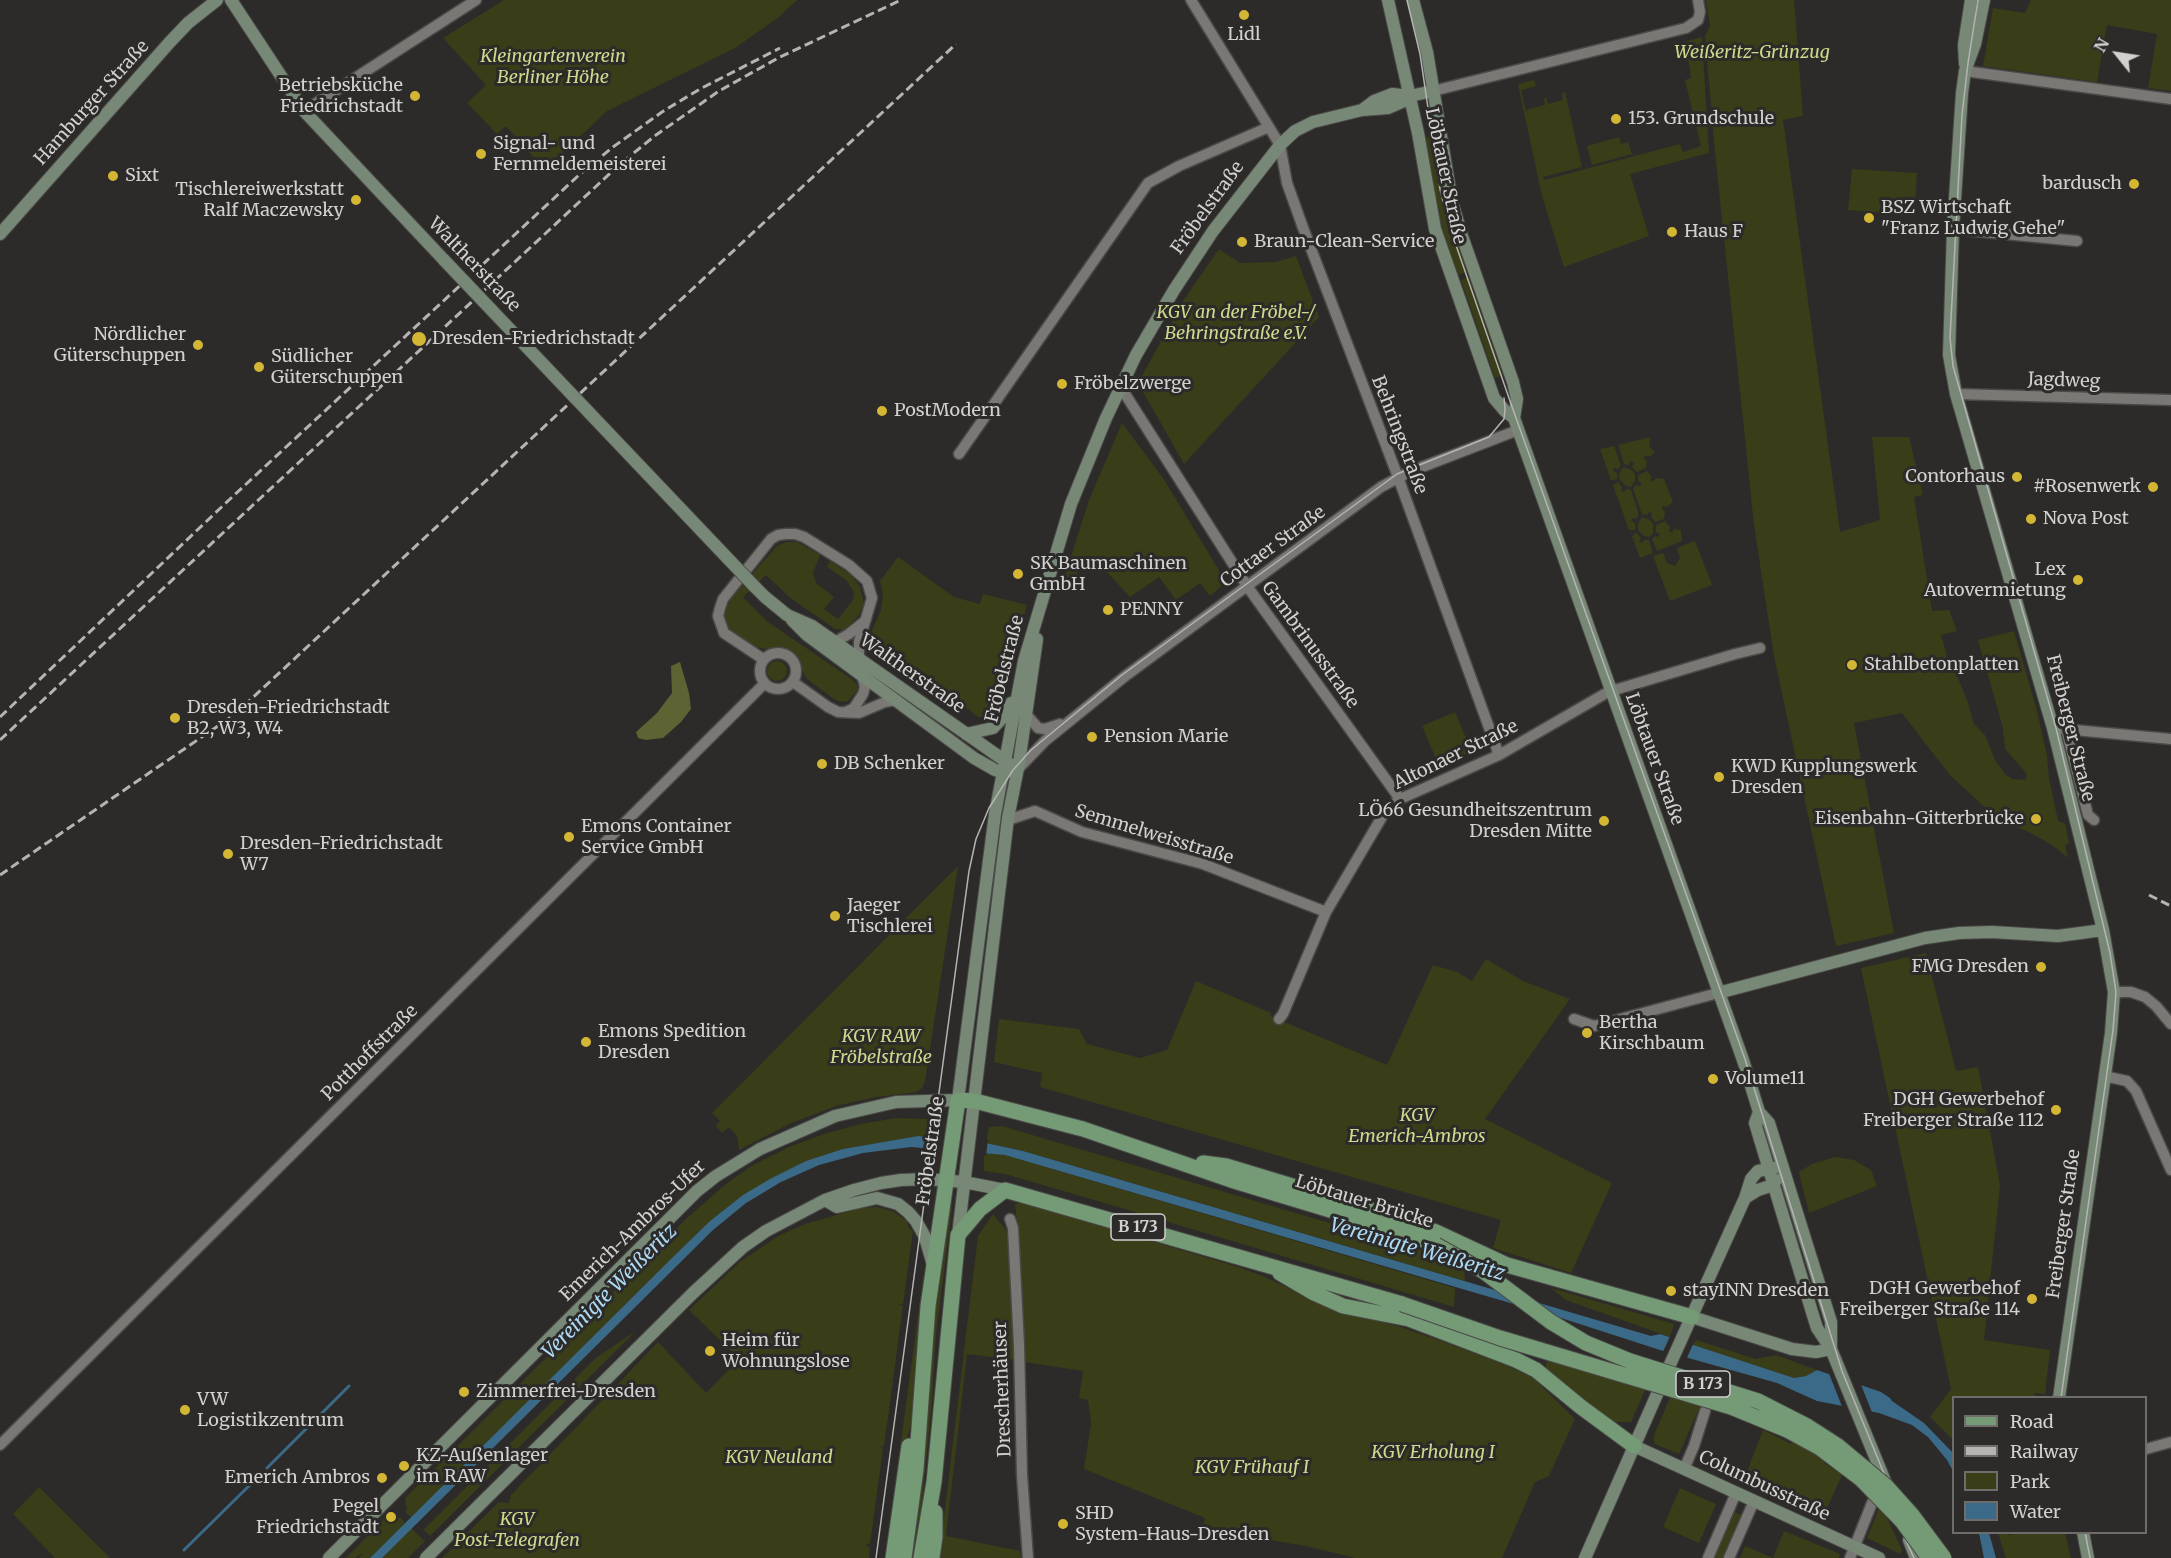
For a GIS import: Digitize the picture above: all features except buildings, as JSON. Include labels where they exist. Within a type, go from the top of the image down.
[{"type":"main road","name":"Hamburger Straße","points":[[0,234],[169,43],[188,23],[217,0]]},
{"type":"main road","name":"Waltherstraße","points":[[231,0],[304,111],[770,602],[807,635],[980,762],[1018,769]]},
{"type":"main road","name":"Löbtauer Straße","points":[[1388,0],[1410,96],[1435,229],[1494,398],[1514,418]]},
{"type":"main road","name":"Löbtauer Straße","points":[[1413,0],[1427,52],[1448,184],[1456,219],[1514,382],[1517,399],[1514,418],[1759,1112],[1768,1121],[1831,1322],[1831,1348]]},
{"type":"main road","name":"Freiberger Straße","points":[[1971,0],[1964,45],[1965,71],[1953,229],[1948,339],[1956,394],[2059,729],[2103,930],[2114,992],[2111,1034],[2058,1396]]},
{"type":"main road","name":"Freiberger Straße","points":[[1965,71],[1975,44],[1984,0]]},
{"type":"main road","name":"Fröbelstraße","points":[[904,1558],[916,1468],[924,1344],[995,814],[1024,661],[1071,504],[1120,386],[1174,290],[1213,231],[1280,145],[1295,131],[1313,122],[1362,110],[1374,101],[1392,94],[1410,96],[1433,91]]},
{"type":"main road","name":"Fröbelstraße","points":[[921,1558],[934,1482],[964,1176],[1008,820],[1018,769],[1040,611]]},
{"type":"main road","name":"Waltherstraße","points":[[787,615],[812,626],[835,642],[966,734],[1003,766]]},
{"type":"main road","points":[[966,734],[993,728],[1005,716],[1019,689]]},
{"type":"main road","points":[[1718,993],[1925,938],[1959,933],[1992,932],[2058,936],[2103,930]]},
{"type":"main road","name":"Emerich-Ambros-Ufer","points":[[329,1558],[672,1216],[716,1176],[760,1149],[835,1116],[896,1102],[958,1100],[975,1101],[1083,1129],[1182,1163]]},
{"type":"main road","name":"Löbtauer Straße","points":[[1759,1112],[1755,1123],[1817,1328],[1831,1348],[1888,1490]]},
{"type":"main road","points":[[1182,1163],[1226,1166],[1378,1212],[1436,1232],[1507,1265],[1689,1323],[1792,1349],[1816,1352],[1831,1348]]},
{"type":"main road","name":"Löbtauer Brücke","points":[[1182,1163],[1281,1196],[1404,1232],[1436,1245],[1483,1271],[1551,1322],[1586,1343],[1630,1361],[1758,1401],[1807,1426],[1838,1446],[1886,1486],[1912,1515],[1944,1558]]},
{"type":"main road","points":[[1668,1370],[1746,1189],[1758,1171],[1768,1168],[1784,1169]]},
{"type":"main road","points":[[1744,1198],[1773,1185],[1784,1169]]},
{"type":"main road","points":[[426,1558],[716,1271],[742,1247],[766,1230],[825,1200],[854,1190],[891,1182],[947,1174],[964,1176],[1005,1190]]},
{"type":"main road","points":[[958,1235],[980,1209],[1005,1190]]},
{"type":"main road","name":"B 173","points":[[1005,1190],[1402,1304],[1507,1340],[1731,1407],[1795,1434],[1832,1456],[1877,1494],[1902,1521],[1929,1558]]},
{"type":"main road","points":[[825,1200],[837,1207],[877,1198],[898,1204],[908,1212],[920,1228],[934,1267]]},
{"type":"main road","points":[[1270,1266],[1298,1285],[1343,1306],[1409,1319],[1516,1360],[1536,1370],[1634,1446]]},
{"type":"main road","points":[[1585,1558],[1658,1392]]},
{"type":"main road","points":[[893,1558],[909,1447],[919,1425]]},
{"type":"main road","name":"Columbusstraße","points":[[1634,1446],[1754,1501],[1852,1552],[1879,1558]]},
{"type":"main road","points":[[932,1558],[935,1537],[934,1482]]},
{"type":"main road","points":[[2083,1534],[2088,1558]]},
{"type":"main road","points":[[1909,1540],[1917,1558]]},
{"type":"street","points":[[304,111],[476,0]]},
{"type":"street","name":"Behringstraße","points":[[1191,0],[1280,145],[1283,168],[1294,204],[1398,477],[1499,755]]},
{"type":"street","name":"Fröbelstraße","points":[[1433,91],[1686,28],[1698,20],[1700,12],[1698,0]]},
{"type":"street","points":[[1965,71],[2171,99]]},
{"type":"street","points":[[959,454],[1148,183],[1179,166],[1269,127]]},
{"type":"street","points":[[1953,229],[2077,241]]},
{"type":"street","name":"Gambrinusstraße","points":[[1120,386],[1247,586],[1400,799]]},
{"type":"street","name":"Jagdweg","points":[[1956,394],[2171,400]]},
{"type":"street","name":"Cottaer Straße","points":[[1018,769],[1045,741],[1124,677],[1398,477],[1518,430]]},
{"type":"street","points":[[763,660],[724,633],[718,616],[723,599],[764,548],[778,535],[795,534],[804,537],[859,572],[867,581],[871,589],[870,610],[859,642],[859,659]]},
{"type":"street","points":[[835,642],[866,621]]},
{"type":"street","name":"Altonaer Straße","points":[[1279,1019],[1326,912],[1386,810],[1400,799],[1499,755],[1610,691],[1760,648]]},
{"type":"street","points":[[780,652],[791,658],[796,670],[793,682],[782,689],[775,690],[764,684],[759,672],[763,660],[768,655],[780,652]]},
{"type":"street","points":[[846,712],[854,708],[864,694],[862,675]]},
{"type":"street","points":[[793,682],[838,712],[859,713],[896,700]]},
{"type":"street","name":"Potthoffstraße","points":[[0,1445],[764,684]]},
{"type":"street","points":[[1026,714],[1038,728],[1045,729],[1066,723]]},
{"type":"street","points":[[2094,820],[2088,815],[2059,729],[2171,739]]},
{"type":"street","name":"Semmelweisstraße","points":[[1008,820],[1035,810],[1082,832],[1203,864],[1326,912]]},
{"type":"street","points":[[2114,992],[2132,992],[2145,998],[2156,1006],[2171,1024]]},
{"type":"street","points":[[1574,1019],[1594,1026],[1718,993]]},
{"type":"street","points":[[2104,1076],[2127,1081],[2136,1091],[2171,1170]]},
{"type":"street","name":"Drescherhäuser","points":[[1010,1219],[1013,1228],[1022,1475],[1028,1558]]},
{"type":"street","points":[[1684,1469],[1695,1446],[1705,1411]]},
{"type":"street","points":[[2147,1448],[2171,1442]]},
{"type":"street","points":[[1852,1552],[1872,1503],[1888,1490]]},
{"type":"street","points":[[1708,1558],[1736,1493]]},
{"type":"street","points":[[1730,1558],[1754,1501]]},
{"type":"green space","name":"Kleingartenverein Berliner Höhe","points":[[504,0],[797,0],[779,17],[735,48],[607,111],[545,170],[506,126],[497,134],[467,103],[486,85],[443,38]]},
{"type":"green space","name":"Weißeritz-Grünzug","points":[[1706,0],[1794,0],[1803,116],[1783,120],[1840,532],[1880,520],[1872,437],[1909,437],[1923,495],[1914,497],[1932,611],[1949,610],[1957,631],[1941,635],[1949,663],[1953,666],[1967,700],[1974,724],[1985,735],[1995,760],[2005,774],[2012,779],[2025,780],[2026,773],[2005,749],[2003,728],[1978,640],[2014,631],[2037,711],[2058,821],[2065,824],[2069,843],[2065,846],[2068,858],[2055,847],[1982,805],[1949,774],[1902,713],[1854,723],[1894,933],[1836,946],[1774,656],[1754,525],[1715,152],[1705,36],[1710,26]]},
{"type":"green space","points":[[2031,0],[2171,0],[2171,91],[2148,88],[2157,34],[2107,25],[2097,82],[1983,66],[1993,8],[2025,13]]},
{"type":"green space","points":[[1702,37],[1709,153],[1630,174],[1649,236],[1564,267],[1542,196],[1518,84],[1534,80],[1536,86],[1521,90],[1526,112],[1545,105],[1544,98],[1546,97],[1548,104],[1563,100],[1562,93],[1565,92],[1582,167],[1543,177],[1544,180],[1680,144],[1683,152],[1701,146],[1685,80],[1691,78],[1687,50],[1678,51],[1676,44]]},
{"type":"green space","points":[[1435,136],[1446,206],[1470,271],[1455,276],[1440,233],[1422,138]]},
{"type":"green space","points":[[1619,137],[1621,144],[1628,142],[1632,154],[1592,165],[1587,146]]},
{"type":"green space","points":[[1852,169],[1917,173],[1914,215],[1848,210]]},
{"type":"green space","name":"KGV an der Fröbel-/ Behringstraße e.V.","points":[[1219,249],[1240,263],[1276,262],[1296,256],[1319,317],[1184,464],[1138,383],[1183,301]]},
{"type":"green space","points":[[1469,277],[1503,375],[1495,378],[1461,280]]},
{"type":"green space","points":[[1122,423],[1163,478],[1226,582],[1210,596],[1200,583],[1176,600],[1159,577],[1130,597],[1094,558],[1061,588],[1089,500]]},
{"type":"green space","points":[[1650,437],[1649,446],[1655,452],[1649,457],[1645,455],[1646,468],[1637,472],[1632,467],[1634,463],[1631,461],[1629,465],[1624,464],[1618,445]]},
{"type":"green space","points":[[1614,446],[1621,465],[1613,471],[1617,473],[1617,479],[1611,480],[1600,449]]},
{"type":"green space","points":[[1623,467],[1632,470],[1635,474],[1631,487],[1626,486],[1620,480],[1619,474]]},
{"type":"green space","points":[[1647,471],[1653,482],[1656,478],[1664,479],[1673,502],[1667,507],[1663,506],[1664,519],[1655,522],[1651,517],[1652,513],[1642,514],[1633,489],[1642,483],[1638,481],[1638,475]]},
{"type":"green space","points":[[1618,482],[1622,487],[1621,491],[1631,490],[1639,515],[1631,521],[1635,523],[1635,530],[1629,530],[1613,485]]},
{"type":"green space","points":[[1642,517],[1653,524],[1653,533],[1649,537],[1644,536],[1638,530]]},
{"type":"green space","points":[[1665,521],[1672,533],[1674,529],[1681,530],[1682,541],[1657,551],[1652,539],[1660,534],[1656,532],[1656,525]]},
{"type":"green space","points":[[1636,532],[1641,538],[1639,542],[1649,540],[1653,553],[1640,558],[1632,536]]},
{"type":"green space","points":[[1695,541],[1712,585],[1670,601],[1653,556],[1663,553],[1667,563],[1675,566],[1680,558],[1677,548]]},
{"type":"green space","points":[[786,542],[797,542],[820,555],[813,573],[816,583],[834,597],[824,609],[838,619],[853,600],[854,592],[846,580],[827,567],[830,561],[851,575],[860,587],[864,604],[859,615],[846,630],[835,629],[789,597],[766,575],[743,597],[768,622],[853,680],[857,685],[857,691],[848,701],[841,702],[834,699],[807,679],[794,655],[784,649],[770,650],[743,642],[730,630],[725,621],[725,612],[731,598],[777,546]]},
{"type":"green space","points":[[898,557],[954,597],[980,604],[983,594],[1027,605],[1012,657],[1006,663],[1006,675],[992,710],[985,717],[978,717],[939,692],[919,684],[872,650],[867,642],[881,610],[883,594],[880,581]]},
{"type":"green space","points":[[777,661],[784,664],[787,671],[784,678],[777,681],[770,678],[767,671],[770,664]]},
{"type":"green space","points":[[680,662],[691,709],[681,722],[663,738],[646,740],[638,738],[636,732],[657,713],[672,693],[671,666]]},
{"type":"green space","points":[[1455,712],[1472,752],[1439,766],[1422,726]]},
{"type":"green space","name":"KGV RAW Fröbelstraße","points":[[958,866],[925,1081],[922,1088],[917,1092],[876,1097],[836,1106],[789,1124],[739,1150],[737,1136],[729,1127],[722,1133],[716,1126],[720,1121],[712,1113]]},
{"type":"green space","points":[[1926,953],[1956,1071],[1978,1067],[2000,1185],[1984,1340],[2050,1350],[2045,1394],[1952,1396],[1952,1439],[1930,1417],[1951,1389],[1861,968]]},
{"type":"green space","name":"KGV Emerich-Ambros","points":[[1486,959],[1523,981],[1570,999],[1485,1119],[1612,1183],[1571,1273],[1493,1248],[1501,1220],[1040,1087],[1042,1073],[994,1062],[999,1019],[1079,1029],[1087,1044],[1140,1058],[1167,1050],[1196,981],[1271,1013],[1270,1016],[1387,1065],[1433,965],[1457,972],[1472,981]]},
{"type":"green space","points":[[896,1118],[927,1119],[928,1137],[918,1136],[843,1149],[743,1195],[710,1221],[411,1517],[405,1512],[407,1509],[405,1498],[687,1218],[726,1184],[753,1165],[789,1147],[824,1134]]},
{"type":"green space","points":[[1002,1126],[1431,1253],[1432,1256],[1464,1267],[1465,1281],[1023,1151],[986,1143],[989,1127]]},
{"type":"green space","points":[[984,1153],[1005,1155],[1455,1288],[1454,1307],[1005,1174],[984,1171]]},
{"type":"green space","points":[[1835,1157],[1854,1160],[1871,1170],[1877,1186],[1809,1213],[1799,1172],[1812,1164]]},
{"type":"green space","name":"KGV Erholung I","points":[[1022,1203],[1238,1267],[1265,1277],[1332,1309],[1397,1326],[1444,1342],[1533,1378],[1575,1419],[1549,1476],[1535,1482],[1502,1558],[1355,1558],[1306,1546],[1203,1529],[1205,1518],[1084,1469],[1091,1424],[1088,1400],[1079,1398],[1083,1371],[1025,1362],[1015,1204]]},
{"type":"green space","points":[[947,1206],[952,1207],[936,1335],[921,1513],[915,1558],[910,1558],[929,1351]]},
{"type":"green space","name":"KGV Neuland","points":[[877,1207],[892,1211],[907,1221],[909,1228],[913,1231],[903,1304],[898,1304],[903,1306],[893,1380],[888,1380],[893,1381],[884,1446],[880,1446],[883,1448],[870,1544],[866,1546],[870,1547],[869,1558],[442,1558],[499,1502],[509,1503],[511,1495],[658,1342],[706,1393],[739,1359],[689,1310],[740,1262],[778,1236],[805,1224],[861,1208]]},
{"type":"green space","points":[[993,1214],[1006,1230],[1011,1263],[1016,1360],[967,1354],[946,1536],[1020,1551],[1021,1558],[939,1558],[978,1236]]},
{"type":"green space","points":[[925,1265],[913,1415],[905,1447],[890,1558],[885,1558]]},
{"type":"green space","points":[[1551,1288],[1674,1324],[1670,1337],[1566,1300]]},
{"type":"green space","points":[[636,1331],[430,1536],[423,1530],[597,1357]]},
{"type":"green space","points":[[1696,1340],[1756,1359],[1776,1355],[1817,1370],[1806,1376],[1794,1378],[1693,1345]]},
{"type":"green space","points":[[1547,1358],[1646,1388],[1631,1422],[1614,1422],[1545,1370]]},
{"type":"green space","points":[[1671,1395],[1701,1404],[1679,1454],[1655,1444],[1653,1438]]},
{"type":"green space","points":[[1803,1417],[1835,1440],[1824,1463],[1842,1475],[1823,1517],[1743,1482],[1763,1430],[1791,1444]]},
{"type":"green space","points":[[39,1487],[110,1558],[55,1558],[13,1514]]},
{"type":"green space","points":[[1680,1488],[1716,1504],[1699,1543],[1663,1527]]},
{"type":"green space","points":[[1879,1508],[1887,1518],[1902,1550],[1900,1554],[1867,1538]]},
{"type":"green space","points":[[1732,1511],[1741,1515],[1723,1558],[1712,1558]]},
{"type":"green space","points":[[400,1517],[405,1523],[370,1558],[359,1558],[363,1553],[355,1558],[346,1558],[384,1519],[393,1524]]},
{"type":"green space","points":[[411,1528],[425,1541],[408,1558],[382,1558]]},
{"type":"green space","points":[[1784,1531],[1840,1554],[1839,1558],[1773,1558]]},
{"type":"green space","points":[[1998,1534],[2065,1534],[2071,1558],[2006,1558]]},
{"type":"green space","points":[[1745,1546],[1773,1558],[1740,1558]]},
{"type":"water","points":[[918,1136],[986,1143],[1023,1151],[1651,1336],[1660,1334],[1794,1378],[1806,1376],[1817,1370],[1881,1392],[1890,1398],[1924,1423],[1952,1452],[1952,1469],[1928,1437],[1912,1425],[1879,1413],[1817,1401],[1777,1383],[1005,1155],[911,1147],[863,1153],[819,1165],[781,1182],[746,1203],[713,1230],[382,1558],[370,1558],[710,1221],[743,1195],[770,1179],[806,1161],[843,1149]]},
{"type":"water","points":[[1979,1534],[1989,1534],[1996,1558],[1984,1558]]},
{"type":"pier","points":[[925,1134],[988,1140],[986,1156],[923,1151]]},
{"type":"pier","points":[[1671,1334],[1694,1342],[1686,1360],[1662,1354]]},
{"type":"pier","points":[[1828,1371],[1860,1382],[1873,1415],[1843,1409]]},
{"type":"waterway","points":[[267,1468],[349,1386]]},
{"type":"waterway","points":[[184,1550],[256,1479]]},
{"type":"tram line","points":[[1407,0],[1420,54],[1440,189],[1449,225],[1745,1059],[1842,1371],[1887,1481]]},
{"type":"tram line","points":[[1978,0],[1962,115],[1950,338],[1953,366],[2056,728],[2110,953],[2116,992],[2113,1030],[2061,1396]]},
{"type":"tram line","points":[[876,1558],[969,871],[976,839],[989,808],[1013,770],[1031,750],[1122,675],[1397,474],[1489,437],[1504,419],[1504,398]]},
{"type":"tram line","points":[[1903,1534],[1914,1558]]},
{"type":"tram line","points":[[2085,1534],[2090,1558]]},
{"type":"railway","points":[[0,740],[619,165],[656,135],[719,91],[780,57],[901,0]]},
{"type":"railway","points":[[0,875],[234,715],[956,44]]},
{"type":"railway","points":[[0,717],[229,500],[579,175],[662,112],[700,89],[780,48]]},
{"type":"railway","points":[[2149,895],[2171,906]]},
{"type":"place","name":"Lidl","points":[[1244,15]]},
{"type":"place","name":"Betriebsküche Friedrichstadt","points":[[415,96]]},
{"type":"place","name":"153. Grundschule","points":[[1616,119]]},
{"type":"place","name":"Signal- und Fernmeldemeisterei","points":[[481,154]]},
{"type":"place","name":"Sixt","points":[[113,176]]},
{"type":"place","name":"bardusch","points":[[2134,184]]},
{"type":"place","name":"Tischlereiwerkstatt Ralf Maczewsky","points":[[356,200]]},
{"type":"place","name":"BSZ Wirtschaft \"Franz Ludwig Gehe\"","points":[[1869,218]]},
{"type":"place","name":"Haus F","points":[[1672,232]]},
{"type":"place","name":"Braun-Clean-Service","points":[[1242,242]]},
{"type":"place","name":"Dresden-Friedrichstadt","points":[[419,339]]},
{"type":"place","name":"Nördlicher Güterschuppen","points":[[198,345]]},
{"type":"place","name":"Südlicher Güterschuppen","points":[[259,367]]},
{"type":"place","name":"Fröbelzwerge","points":[[1062,384]]},
{"type":"place","name":"PostModern","points":[[882,411]]},
{"type":"place","name":"Contorhaus","points":[[2017,477]]},
{"type":"place","name":"#Rosenwerk","points":[[2153,487]]},
{"type":"place","name":"Nova Post","points":[[2031,519]]},
{"type":"place","name":"SK Baumaschinen GmbH","points":[[1018,574]]},
{"type":"place","name":"Lex Autovermietung","points":[[2078,580]]},
{"type":"place","name":"PENNY","points":[[1108,610]]},
{"type":"place","name":"Stahlbetonplatten","points":[[1852,665]]},
{"type":"place","name":"Dresden-Friedrichstadt B2, W3, W4","points":[[175,718]]},
{"type":"place","name":"Pension Marie","points":[[1092,737]]},
{"type":"place","name":"DB Schenker","points":[[822,764]]},
{"type":"place","name":"KWD Kupplungswerk Dresden","points":[[1719,777]]},
{"type":"place","name":"Eisenbahn-Gitterbrücke","points":[[2036,819]]},
{"type":"place","name":"LÖ66 Gesundheitszentrum Dresden Mitte","points":[[1604,821]]},
{"type":"place","name":"Emons Container Service GmbH","points":[[569,837]]},
{"type":"place","name":"Dresden-Friedrichstadt W7","points":[[228,854]]},
{"type":"place","name":"Jaeger Tischlerei","points":[[835,916]]},
{"type":"place","name":"FMG Dresden","points":[[2041,967]]},
{"type":"place","name":"Bertha Kirschbaum","points":[[1587,1033]]},
{"type":"place","name":"Emons Spedition Dresden","points":[[586,1042]]},
{"type":"place","name":"Volume11","points":[[1713,1079]]},
{"type":"place","name":"DGH Gewerbehof Freiberger Straße 112","points":[[2056,1110]]},
{"type":"place","name":"stayINN Dresden","points":[[1671,1291]]},
{"type":"place","name":"DGH Gewerbehof Freiberger Straße 114","points":[[2032,1299]]},
{"type":"place","name":"Heim für Wohnungslose","points":[[710,1351]]},
{"type":"place","name":"Zimmerfrei-Dresden","points":[[464,1392]]},
{"type":"place","name":"VW Logistikzentrum","points":[[185,1410]]},
{"type":"place","name":"KZ-Außenlager im RAW","points":[[404,1466]]},
{"type":"place","name":"Emerich Ambros","points":[[382,1478]]},
{"type":"place","name":"Pegel Friedrichstadt","points":[[391,1517]]},
{"type":"place","name":"SHD System-Haus-Dresden","points":[[1063,1524]]},
{"type":"water label","name":"Vereinigte Weißeritz","points":[[1417,1250]]},
{"type":"water label","name":"Vereinigte Weißeritz","points":[[610,1292]]},
{"type":"park label","name":"KGV Frühauf I","points":[[1252,1468]]},
{"type":"park label","name":"KGV Post-Telegrafen","points":[[517,1530]]}]
